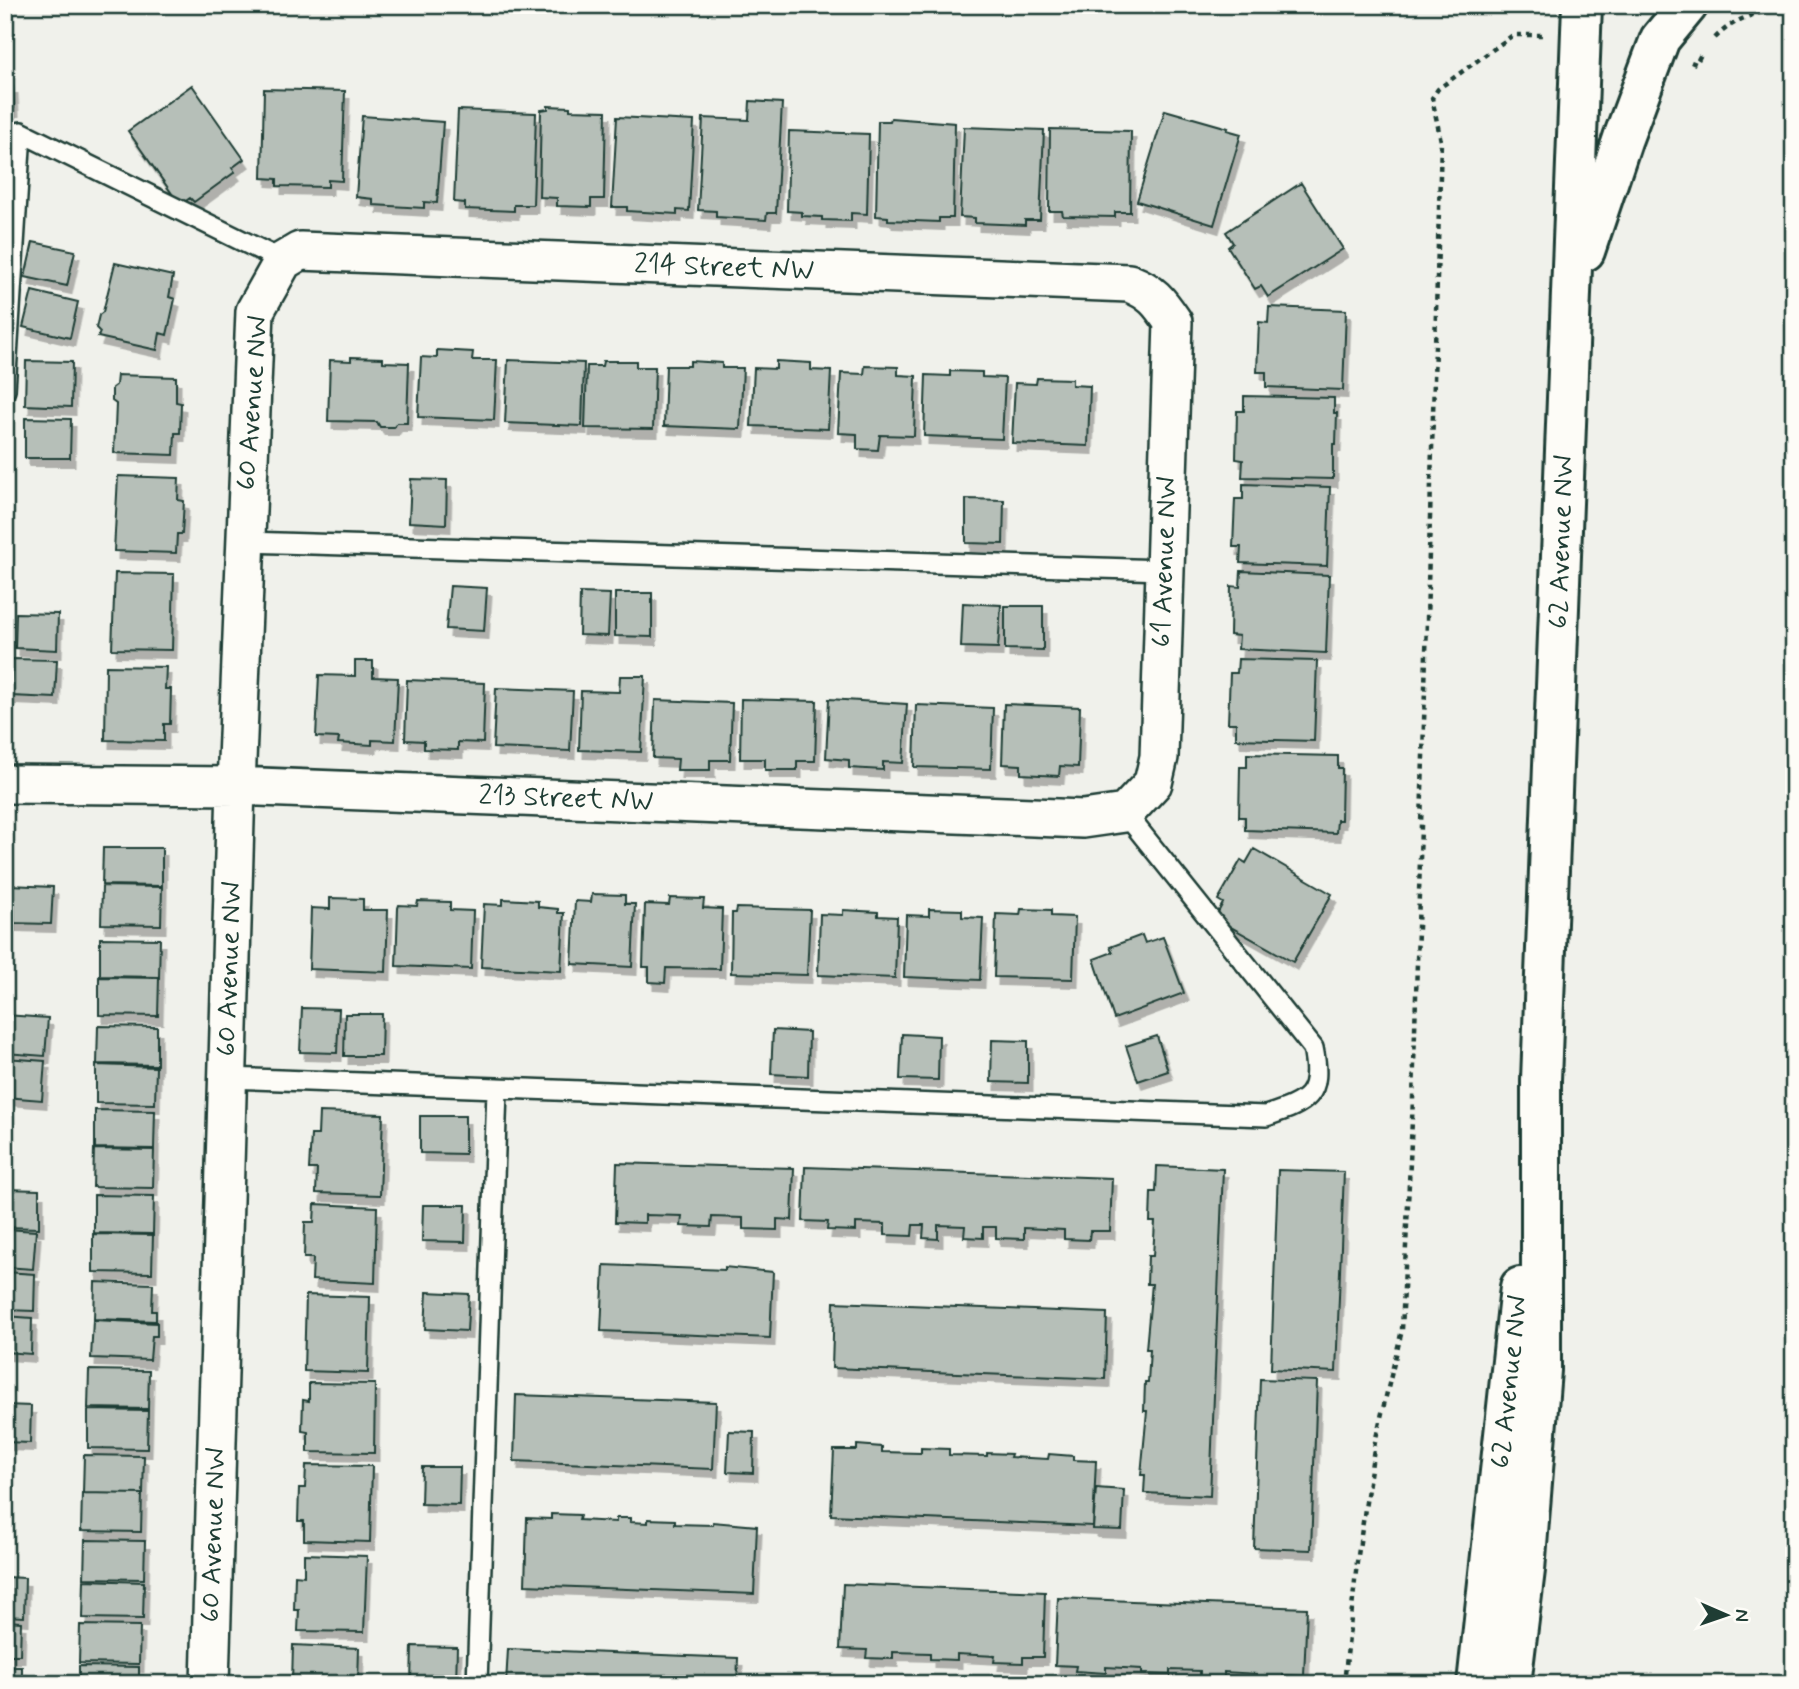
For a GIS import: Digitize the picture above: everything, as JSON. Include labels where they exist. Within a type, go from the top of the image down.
[{"type":"main road","name":"62 Avenue NW","points":[[1511,1684],[1525,1570],[1541,1370],[1541,1080],[1582,5]]},
{"type":"main road","points":[[1571,293],[1623,138],[1660,39],[1688,5]]},
{"type":"main road","name":"62 Avenue NW","points":[[1477,1684],[1541,1080]]},
{"type":"street","name":"214 Street NW","points":[[283,261],[300,251],[1129,284],[1147,290],[1161,304]]},
{"type":"street","name":"60 Avenue NW","points":[[210,1684],[236,786],[255,311],[283,261]]},
{"type":"street","name":"61 Avenue NW","points":[[1125,813],[1153,783],[1159,757],[1173,322],[1161,304]]},
{"type":"street","name":"213 Street NW","points":[[5,784],[236,786],[1083,819],[1125,813]]},
{"type":"lane","points":[[5,390],[13,136],[283,261]]},
{"type":"lane","points":[[246,542],[1165,570]]},
{"type":"lane","points":[[227,1078],[497,1090],[1266,1116],[1302,1104],[1314,1089],[1317,1065],[1313,1048],[1125,813]]},
{"type":"lane","points":[[477,1684],[497,1090]]},
{"type":"path","points":[[1344,1684],[1370,1467],[1402,1330],[1413,1085],[1441,141],[1432,98],[1438,89],[1514,35]]},
{"type":"building","points":[[5,69],[8,69],[8,86],[13,86],[14,108],[9,109],[9,122],[5,122]]},
{"type":"building","points":[[192,85],[244,159],[232,168],[235,172],[194,202],[190,198],[180,205],[128,131]]},
{"type":"building","points":[[264,89],[345,91],[342,181],[328,180],[328,187],[277,186],[277,179],[262,178]]},
{"type":"building","points":[[750,101],[782,103],[776,213],[767,213],[766,220],[716,217],[716,211],[698,210],[703,118],[749,120]]},
{"type":"building","points":[[548,106],[606,111],[604,199],[591,199],[591,207],[557,206],[557,198],[539,197],[541,110],[548,109]]},
{"type":"building","points":[[458,110],[536,113],[533,205],[514,205],[514,211],[465,209],[465,203],[454,202]]},
{"type":"building","points":[[1165,110],[1241,134],[1214,225],[1137,201]]},
{"type":"building","points":[[362,116],[443,122],[437,203],[424,202],[424,208],[373,205],[373,199],[356,197]]},
{"type":"building","points":[[617,117],[694,121],[689,211],[677,210],[677,214],[627,211],[627,207],[612,207]]},
{"type":"building","points":[[891,118],[955,123],[953,218],[939,218],[939,222],[888,220],[888,217],[876,216],[878,121],[890,121]]},
{"type":"building","points":[[964,127],[1044,130],[1040,220],[1025,220],[1025,225],[975,223],[975,218],[960,217]]},
{"type":"building","points":[[1050,129],[1131,131],[1130,212],[1115,212],[1115,217],[1063,216],[1062,211],[1049,211]]},
{"type":"building","points":[[789,131],[869,134],[867,214],[851,213],[851,221],[822,220],[822,217],[802,216],[802,212],[787,211]]},
{"type":"building","points":[[1301,183],[1343,249],[1268,297],[1261,286],[1255,289],[1228,247],[1233,243],[1226,232]]},
{"type":"building","points":[[33,242],[75,251],[67,286],[25,277]]},
{"type":"building","points":[[115,263],[173,276],[169,297],[175,299],[167,335],[160,333],[157,350],[98,337],[100,332],[96,328],[99,315],[103,312]]},
{"type":"building","points":[[32,291],[78,302],[70,338],[23,327]]},
{"type":"building","points":[[1269,307],[1346,310],[1343,390],[1266,387],[1266,372],[1257,372],[1259,322],[1268,323]]},
{"type":"building","points":[[437,350],[473,352],[472,360],[497,360],[494,420],[418,417],[421,357],[437,358]]},
{"type":"building","points":[[351,357],[383,358],[383,362],[409,363],[407,423],[380,427],[377,422],[328,421],[330,360],[351,361]]},
{"type":"building","points":[[508,360],[584,363],[582,426],[505,423]]},
{"type":"building","points":[[26,361],[72,362],[71,407],[25,405]]},
{"type":"building","points":[[603,361],[636,361],[636,367],[655,367],[653,429],[585,428],[587,366],[602,366]]},
{"type":"building","points":[[690,361],[722,363],[722,368],[743,368],[740,429],[664,426],[666,366],[690,366]]},
{"type":"building","points":[[776,361],[811,363],[811,370],[831,371],[828,429],[751,426],[754,368],[776,369]]},
{"type":"building","points":[[865,366],[898,367],[898,375],[916,376],[914,436],[880,435],[878,450],[857,449],[857,434],[838,433],[841,373],[864,374]]},
{"type":"building","points":[[950,371],[982,372],[982,377],[1005,378],[1002,439],[924,436],[926,375],[950,376]]},
{"type":"building","points":[[117,375],[176,377],[176,402],[181,403],[180,433],[175,433],[174,455],[114,453],[116,404],[112,401],[112,388],[116,385]]},
{"type":"building","points":[[1037,378],[1072,379],[1072,385],[1090,386],[1088,446],[1012,443],[1015,383],[1036,384]]},
{"type":"building","points":[[1244,396],[1334,398],[1334,413],[1337,413],[1336,444],[1333,444],[1333,479],[1242,477],[1243,460],[1236,459],[1237,411],[1244,411]]},
{"type":"building","points":[[25,418],[71,419],[70,458],[25,458]]},
{"type":"building","points":[[118,476],[179,478],[178,500],[184,501],[182,534],[177,534],[176,553],[114,551]]},
{"type":"building","points":[[411,479],[447,480],[446,524],[409,522]]},
{"type":"building","points":[[1243,484],[1330,487],[1327,566],[1240,563],[1241,547],[1233,547],[1235,499],[1243,499]]},
{"type":"building","points":[[966,499],[1004,500],[1003,544],[966,543]]},
{"type":"building","points":[[1241,571],[1329,575],[1326,653],[1238,649],[1239,636],[1230,635],[1231,586],[1240,587]]},
{"type":"building","points":[[115,573],[174,574],[172,650],[112,649]]},
{"type":"building","points":[[450,586],[487,588],[484,631],[446,629]]},
{"type":"building","points":[[580,593],[610,594],[608,636],[579,635]]},
{"type":"building","points":[[615,593],[652,593],[652,637],[615,636]]},
{"type":"building","points":[[963,603],[1001,605],[998,648],[961,647]]},
{"type":"building","points":[[1005,606],[1043,606],[1043,650],[1005,649]]},
{"type":"building","points":[[16,613],[58,614],[57,650],[15,648]]},
{"type":"building","points":[[12,659],[57,660],[55,698],[11,696]]},
{"type":"building","points":[[1238,659],[1317,661],[1314,741],[1236,739],[1236,723],[1228,723],[1230,673],[1237,673]]},
{"type":"building","points":[[355,661],[373,661],[373,677],[398,678],[395,741],[372,740],[372,745],[338,743],[339,738],[316,737],[319,675],[355,676]]},
{"type":"building","points":[[106,666],[166,667],[165,689],[171,689],[170,724],[164,724],[164,741],[105,740]]},
{"type":"building","points":[[620,676],[645,676],[641,752],[579,750],[581,691],[619,692]]},
{"type":"building","points":[[407,680],[485,683],[483,743],[458,742],[458,750],[424,749],[424,741],[405,740]]},
{"type":"building","points":[[496,688],[573,691],[570,751],[493,748]]},
{"type":"building","points":[[741,699],[817,701],[815,761],[797,761],[797,770],[765,770],[765,759],[740,759]]},
{"type":"building","points":[[829,699],[907,704],[903,763],[883,762],[883,770],[849,768],[849,760],[826,758]]},
{"type":"building","points":[[655,700],[732,703],[730,760],[710,760],[710,770],[677,770],[678,759],[653,758]]},
{"type":"building","points":[[1004,704],[1080,707],[1078,767],[1060,766],[1059,776],[1021,774],[1021,765],[1002,764]]},
{"type":"building","points":[[916,705],[993,708],[991,769],[914,767]]},
{"type":"building","points":[[1247,754],[1338,756],[1338,768],[1342,768],[1341,820],[1337,820],[1336,833],[1245,830],[1245,817],[1239,817],[1240,767],[1247,767]]},
{"type":"building","points":[[103,848],[162,848],[162,886],[102,885]]},
{"type":"building","points":[[1254,849],[1332,894],[1293,962],[1215,918],[1223,903],[1218,900],[1241,860],[1246,863]]},
{"type":"building","points":[[10,885],[53,887],[51,924],[8,923]]},
{"type":"building","points":[[102,886],[162,887],[161,925],[101,924]]},
{"type":"building","points":[[592,894],[625,895],[625,904],[635,904],[632,967],[572,964],[575,901],[591,902]]},
{"type":"building","points":[[330,898],[363,899],[363,910],[388,910],[386,972],[309,969],[311,908],[330,909]]},
{"type":"building","points":[[670,898],[704,899],[703,908],[722,909],[720,969],[666,968],[665,983],[649,982],[649,967],[643,967],[645,904],[669,905]]},
{"type":"building","points":[[503,899],[538,901],[538,907],[558,909],[558,913],[564,913],[561,971],[481,967],[484,904],[503,905]]},
{"type":"building","points":[[418,901],[450,902],[450,910],[473,911],[471,969],[396,966],[399,905],[417,906]]},
{"type":"building","points":[[737,908],[810,910],[807,975],[731,973],[732,913],[736,913]]},
{"type":"building","points":[[929,909],[962,910],[962,917],[983,918],[980,980],[904,977],[906,915],[929,916]]},
{"type":"building","points":[[1021,909],[1051,910],[1051,916],[1075,917],[1073,979],[994,977],[996,914],[1020,915]]},
{"type":"building","points":[[843,910],[878,912],[878,916],[897,917],[895,978],[818,975],[820,914],[843,915]]},
{"type":"building","points":[[1142,935],[1145,943],[1163,937],[1184,993],[1114,1019],[1094,959],[1113,952],[1110,947]]},
{"type":"building","points":[[100,938],[160,939],[159,977],[100,976]]},
{"type":"building","points":[[99,977],[159,978],[158,1016],[99,1015]]},
{"type":"building","points":[[302,1008],[339,1009],[337,1053],[300,1052]]},
{"type":"building","points":[[345,1014],[382,1014],[381,1056],[344,1056]]},
{"type":"building","points":[[5,1015],[48,1018],[45,1056],[5,1053]]},
{"type":"building","points":[[98,1026],[157,1027],[157,1065],[97,1064]]},
{"type":"building","points":[[773,1030],[809,1032],[808,1076],[771,1074]]},
{"type":"building","points":[[902,1034],[939,1036],[938,1080],[900,1079]]},
{"type":"building","points":[[1157,1036],[1168,1071],[1138,1081],[1126,1046]]},
{"type":"building","points":[[992,1040],[1028,1041],[1028,1083],[991,1082]]},
{"type":"building","points":[[5,1058],[45,1061],[42,1100],[5,1097]]},
{"type":"building","points":[[96,1065],[156,1067],[155,1104],[96,1103]]},
{"type":"building","points":[[95,1110],[155,1111],[154,1149],[95,1148]]},
{"type":"building","points":[[319,1112],[383,1114],[380,1195],[316,1193],[317,1169],[309,1169],[311,1135],[318,1135]]},
{"type":"building","points":[[420,1116],[465,1116],[465,1154],[420,1153]]},
{"type":"building","points":[[94,1149],[154,1150],[153,1188],[93,1187]]},
{"type":"building","points":[[617,1163],[794,1168],[792,1220],[777,1219],[777,1230],[743,1229],[743,1218],[712,1217],[711,1227],[681,1226],[682,1216],[645,1215],[645,1223],[615,1222]]},
{"type":"building","points":[[1157,1166],[1223,1169],[1210,1496],[1144,1493],[1145,1475],[1141,1475],[1147,1411],[1144,1411],[1145,1382],[1148,1382],[1150,1349],[1146,1349],[1152,1284],[1147,1284],[1148,1256],[1153,1256],[1155,1222],[1150,1222],[1151,1192],[1156,1192]]},
{"type":"building","points":[[805,1167],[1112,1178],[1110,1231],[1090,1231],[1089,1240],[1064,1239],[1064,1230],[1024,1228],[1024,1239],[996,1238],[996,1227],[983,1227],[983,1238],[964,1237],[965,1226],[938,1225],[938,1239],[923,1238],[924,1225],[913,1225],[912,1236],[885,1235],[885,1224],[856,1223],[856,1231],[827,1230],[828,1222],[803,1221]]},
{"type":"building","points":[[1278,1170],[1344,1172],[1336,1372],[1271,1369]]},
{"type":"building","points":[[5,1189],[39,1190],[39,1228],[5,1227]]},
{"type":"building","points":[[94,1195],[154,1196],[153,1234],[94,1233]]},
{"type":"building","points":[[315,1204],[377,1207],[375,1283],[312,1280],[313,1258],[304,1258],[305,1222],[314,1222]]},
{"type":"building","points":[[423,1205],[466,1205],[465,1242],[422,1241]]},
{"type":"building","points":[[5,1229],[36,1231],[33,1269],[5,1267]]},
{"type":"building","points":[[93,1234],[153,1235],[152,1273],[93,1272]]},
{"type":"building","points":[[604,1265],[725,1270],[725,1267],[773,1272],[770,1338],[601,1331]]},
{"type":"building","points":[[5,1272],[35,1274],[34,1311],[5,1310]]},
{"type":"building","points":[[95,1282],[153,1284],[152,1311],[156,1311],[156,1321],[94,1319]]},
{"type":"building","points":[[427,1292],[469,1294],[467,1331],[425,1329]]},
{"type":"building","points":[[306,1295],[370,1297],[368,1373],[304,1371]]},
{"type":"building","points":[[834,1302],[1107,1313],[1105,1379],[832,1368]]},
{"type":"building","points":[[5,1316],[32,1318],[31,1354],[5,1352]]},
{"type":"building","points":[[93,1320],[157,1323],[157,1336],[152,1336],[150,1360],[91,1358]]},
{"type":"building","points":[[89,1370],[149,1371],[148,1409],[88,1408]]},
{"type":"building","points":[[1260,1379],[1317,1381],[1311,1550],[1254,1548]]},
{"type":"building","points":[[309,1383],[375,1384],[374,1453],[308,1452],[308,1432],[302,1431],[303,1400],[309,1401]]},
{"type":"building","points":[[516,1395],[716,1402],[713,1469],[514,1461]]},
{"type":"building","points":[[5,1405],[31,1406],[30,1443],[5,1442]]},
{"type":"building","points":[[88,1410],[148,1411],[147,1449],[88,1448]]},
{"type":"building","points":[[729,1431],[754,1432],[753,1473],[727,1472]]},
{"type":"building","points":[[857,1445],[882,1447],[882,1452],[921,1453],[921,1448],[949,1449],[949,1455],[987,1456],[987,1453],[1048,1459],[1049,1454],[1073,1456],[1073,1460],[1096,1461],[1093,1526],[831,1515],[834,1450],[857,1450]]},
{"type":"building","points":[[84,1455],[144,1456],[143,1494],[83,1493]]},
{"type":"building","points":[[306,1465],[372,1466],[370,1542],[304,1540],[304,1521],[298,1521],[299,1488],[305,1488]]},
{"type":"building","points":[[422,1467],[460,1467],[459,1505],[421,1504]]},
{"type":"building","points":[[1096,1488],[1124,1490],[1122,1530],[1093,1529]]},
{"type":"building","points":[[82,1493],[142,1494],[141,1532],[81,1531]]},
{"type":"building","points":[[551,1514],[580,1515],[579,1520],[616,1522],[616,1518],[630,1518],[630,1522],[648,1523],[648,1519],[675,1520],[675,1524],[713,1525],[713,1522],[757,1526],[754,1594],[525,1585],[527,1518],[551,1519]]},
{"type":"building","points":[[85,1540],[145,1541],[144,1579],[84,1578]]},
{"type":"building","points":[[304,1554],[367,1556],[364,1632],[298,1631],[299,1610],[294,1610],[295,1575],[304,1576]]},
{"type":"building","points":[[5,1577],[25,1578],[24,1617],[5,1616]]},
{"type":"building","points":[[84,1580],[144,1582],[143,1619],[83,1618]]},
{"type":"building","points":[[843,1584],[1045,1592],[1043,1657],[1023,1657],[1023,1663],[994,1662],[995,1656],[957,1654],[957,1660],[930,1659],[930,1653],[893,1652],[893,1659],[866,1658],[867,1650],[840,1649]]},
{"type":"building","points":[[1058,1598],[1307,1608],[1304,1676],[1283,1675],[1283,1680],[1257,1679],[1257,1674],[1224,1672],[1224,1680],[1200,1679],[1200,1671],[1170,1670],[1170,1675],[1142,1674],[1142,1669],[1106,1667],[1106,1673],[1075,1671],[1076,1666],[1055,1665]]},
{"type":"building","points":[[5,1621],[21,1622],[20,1655],[5,1655]]},
{"type":"building","points":[[80,1625],[140,1626],[139,1664],[79,1663]]},
{"type":"building","points":[[293,1645],[359,1648],[358,1684],[292,1684]]},
{"type":"building","points":[[412,1646],[457,1647],[456,1684],[411,1683]]},
{"type":"building","points":[[508,1649],[738,1658],[737,1684],[506,1684]]},
{"type":"building","points":[[79,1666],[139,1667],[139,1684],[79,1684]]},
{"type":"building","points":[[5,1667],[22,1667],[22,1684],[5,1684]]}]
